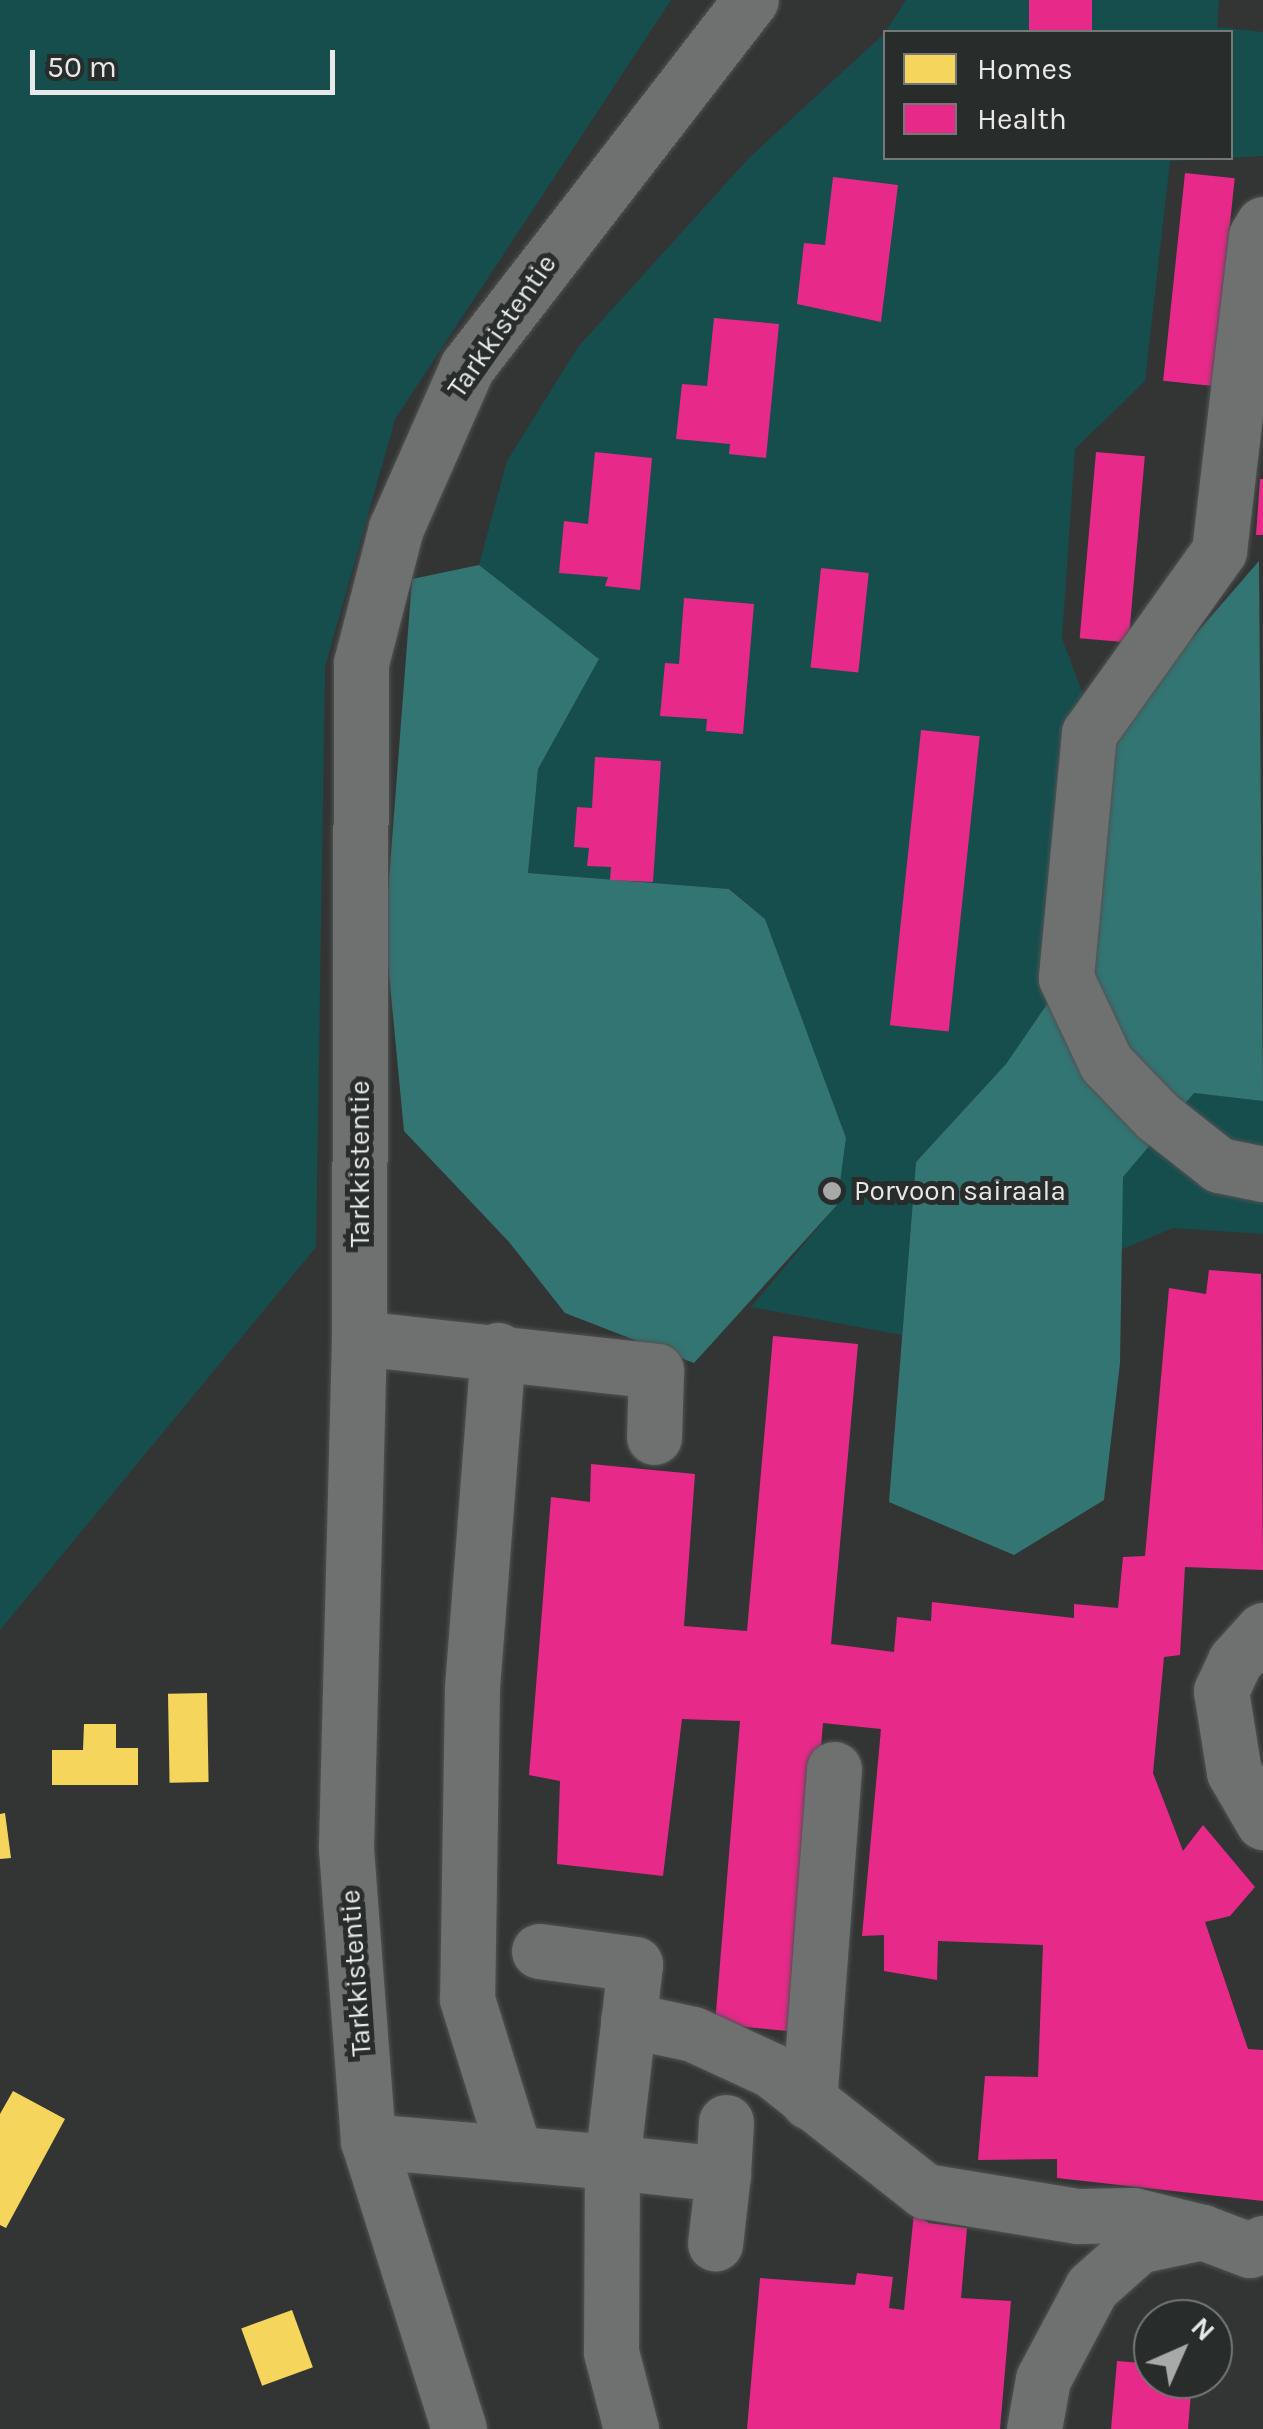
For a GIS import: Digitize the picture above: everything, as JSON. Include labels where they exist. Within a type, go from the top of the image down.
[{"type":"street","name":"Tarkkistentie","points":[[459,2429],[368,2141],[346,1847],[359,1338],[361,663],[396,528],[467,367],[751,0]]},
{"type":"street","points":[[1263,224],[1256,236],[1219,551],[1089,733],[1066,978],[1106,1063],[1156,1116],[1219,1165],[1263,1174]]},
{"type":"street","points":[[359,1338],[656,1370],[654,1436]]},
{"type":"street","points":[[498,1350],[472,1688],[467,1999],[515,2154]]},
{"type":"street","points":[[1263,1630],[1235,1661],[1222,1690],[1234,1772],[1263,1822]]},
{"type":"street","points":[[808,2102],[834,1770]]},
{"type":"street","points":[[539,1951],[635,1964],[612,2162],[611,2352],[631,2429]]},
{"type":"street","points":[[628,2020],[693,2034],[771,2070],[925,2191],[1078,2216],[1133,2215],[1244,2253]]},
{"type":"street","points":[[368,2141],[612,2162],[725,2148],[715,2244]]},
{"type":"street","points":[[1034,2429],[1043,2379],[1092,2286],[1138,2246],[1244,2253]]},
{"type":"shaded area","points":[[0,0],[671,0],[395,419],[325,667],[316,1247],[0,1630]]},
{"type":"shaded area","points":[[906,0],[1219,0],[1217,27],[1263,32],[1263,156],[1233,158],[1233,30],[887,30]]},
{"type":"shaded area","points":[[883,35],[883,160],[1189,160],[1170,161],[1145,381],[1075,449],[1062,638],[1101,743],[1084,950],[1006,1064],[916,1162],[902,1335],[751,1307],[837,1205],[846,1138],[765,919],[730,889],[528,873],[538,769],[599,659],[479,565],[507,461],[578,347],[749,158]]},
{"type":"shaded area","points":[[1259,561],[1263,1101],[1194,1093],[1123,1177],[1120,1363],[1104,1500],[1014,1555],[889,1502],[916,1162],[1006,1064],[1084,950],[1101,743]]},
{"type":"shaded area","points":[[479,565],[599,659],[538,769],[528,873],[729,889],[765,919],[846,1138],[837,1205],[694,1363],[565,1313],[509,1242],[404,1131],[385,932],[412,579]]},
{"type":"shaded area","points":[[1194,1093],[1263,1101],[1263,1234],[1173,1228],[1118,1251],[1123,1177]]},
{"type":"building: Homes","points":[[207,1693],[209,1782],[170,1783],[168,1694]]},
{"type":"building: Homes","points":[[84,1724],[116,1724],[116,1748],[138,1748],[138,1785],[52,1785],[52,1750],[83,1750]]},
{"type":"building: Homes","points":[[5,1813],[11,1858],[0,1859],[0,1814]]},
{"type":"building: Homes","points":[[13,2091],[65,2119],[6,2228],[0,2225],[0,2114]]},
{"type":"building: Homes","points":[[292,2310],[313,2367],[262,2386],[241,2328]]},
{"type":"building: Health","points":[[1029,0],[1092,0],[1092,30],[1029,30]]},
{"type":"building: Health","points":[[1185,173],[1235,178],[1213,386],[1163,381]]},
{"type":"building: Health","points":[[833,177],[898,185],[881,322],[797,304],[804,243],[825,245]]},
{"type":"building: Health","points":[[714,318],[779,324],[766,458],[729,454],[730,444],[676,439],[682,384],[707,386]]},
{"type":"building: Health","points":[[595,452],[652,458],[640,590],[605,586],[608,577],[559,573],[564,521],[588,524]]},
{"type":"building: Health","points":[[1096,452],[1145,456],[1129,643],[1080,638]]},
{"type":"building: Health","points":[[1260,479],[1263,535],[1256,535]]},
{"type":"building: Health","points":[[821,568],[869,573],[858,672],[811,667]]},
{"type":"building: Health","points":[[684,598],[754,604],[743,734],[706,731],[707,719],[660,716],[665,663],[679,664]]},
{"type":"building: Health","points":[[921,730],[980,736],[949,1032],[890,1025]]},
{"type":"building: Health","points":[[595,757],[661,761],[653,882],[610,880],[611,867],[587,866],[589,848],[574,847],[577,807],[592,808]]},
{"type":"building: Health","points":[[1209,1270],[1261,1274],[1263,1570],[1185,1567],[1180,1655],[1164,1657],[1153,1773],[1183,1851],[1203,1825],[1255,1887],[1230,1916],[1205,1922],[1248,2049],[1263,2050],[1263,2201],[1057,2178],[1057,2159],[978,2160],[985,2076],[1038,2077],[1043,1945],[938,1941],[937,1980],[884,1971],[884,1935],[862,1936],[881,1729],[823,1723],[797,2032],[715,2024],[740,1721],[682,1719],[663,1876],[557,1864],[560,1781],[529,1775],[551,1497],[590,1502],[591,1464],[695,1474],[684,1626],[747,1631],[773,1336],[858,1344],[831,1644],[894,1652],[897,1617],[931,1621],[932,1602],[1074,1618],[1074,1604],[1118,1608],[1123,1557],[1145,1556],[1169,1288],[1206,1294]]},
{"type":"building: Health","points":[[914,2213],[929,2223],[967,2228],[961,2298],[1011,2301],[1000,2429],[747,2429],[760,2278],[855,2285],[857,2273],[893,2277],[889,2308],[904,2310]]},
{"type":"building: Health","points":[[1117,2361],[1133,2362],[1133,2399],[1190,2399],[1188,2429],[1111,2429]]},
{"type":"place","name":"Porvoon sairaala","points":[[832,1191]]}]
